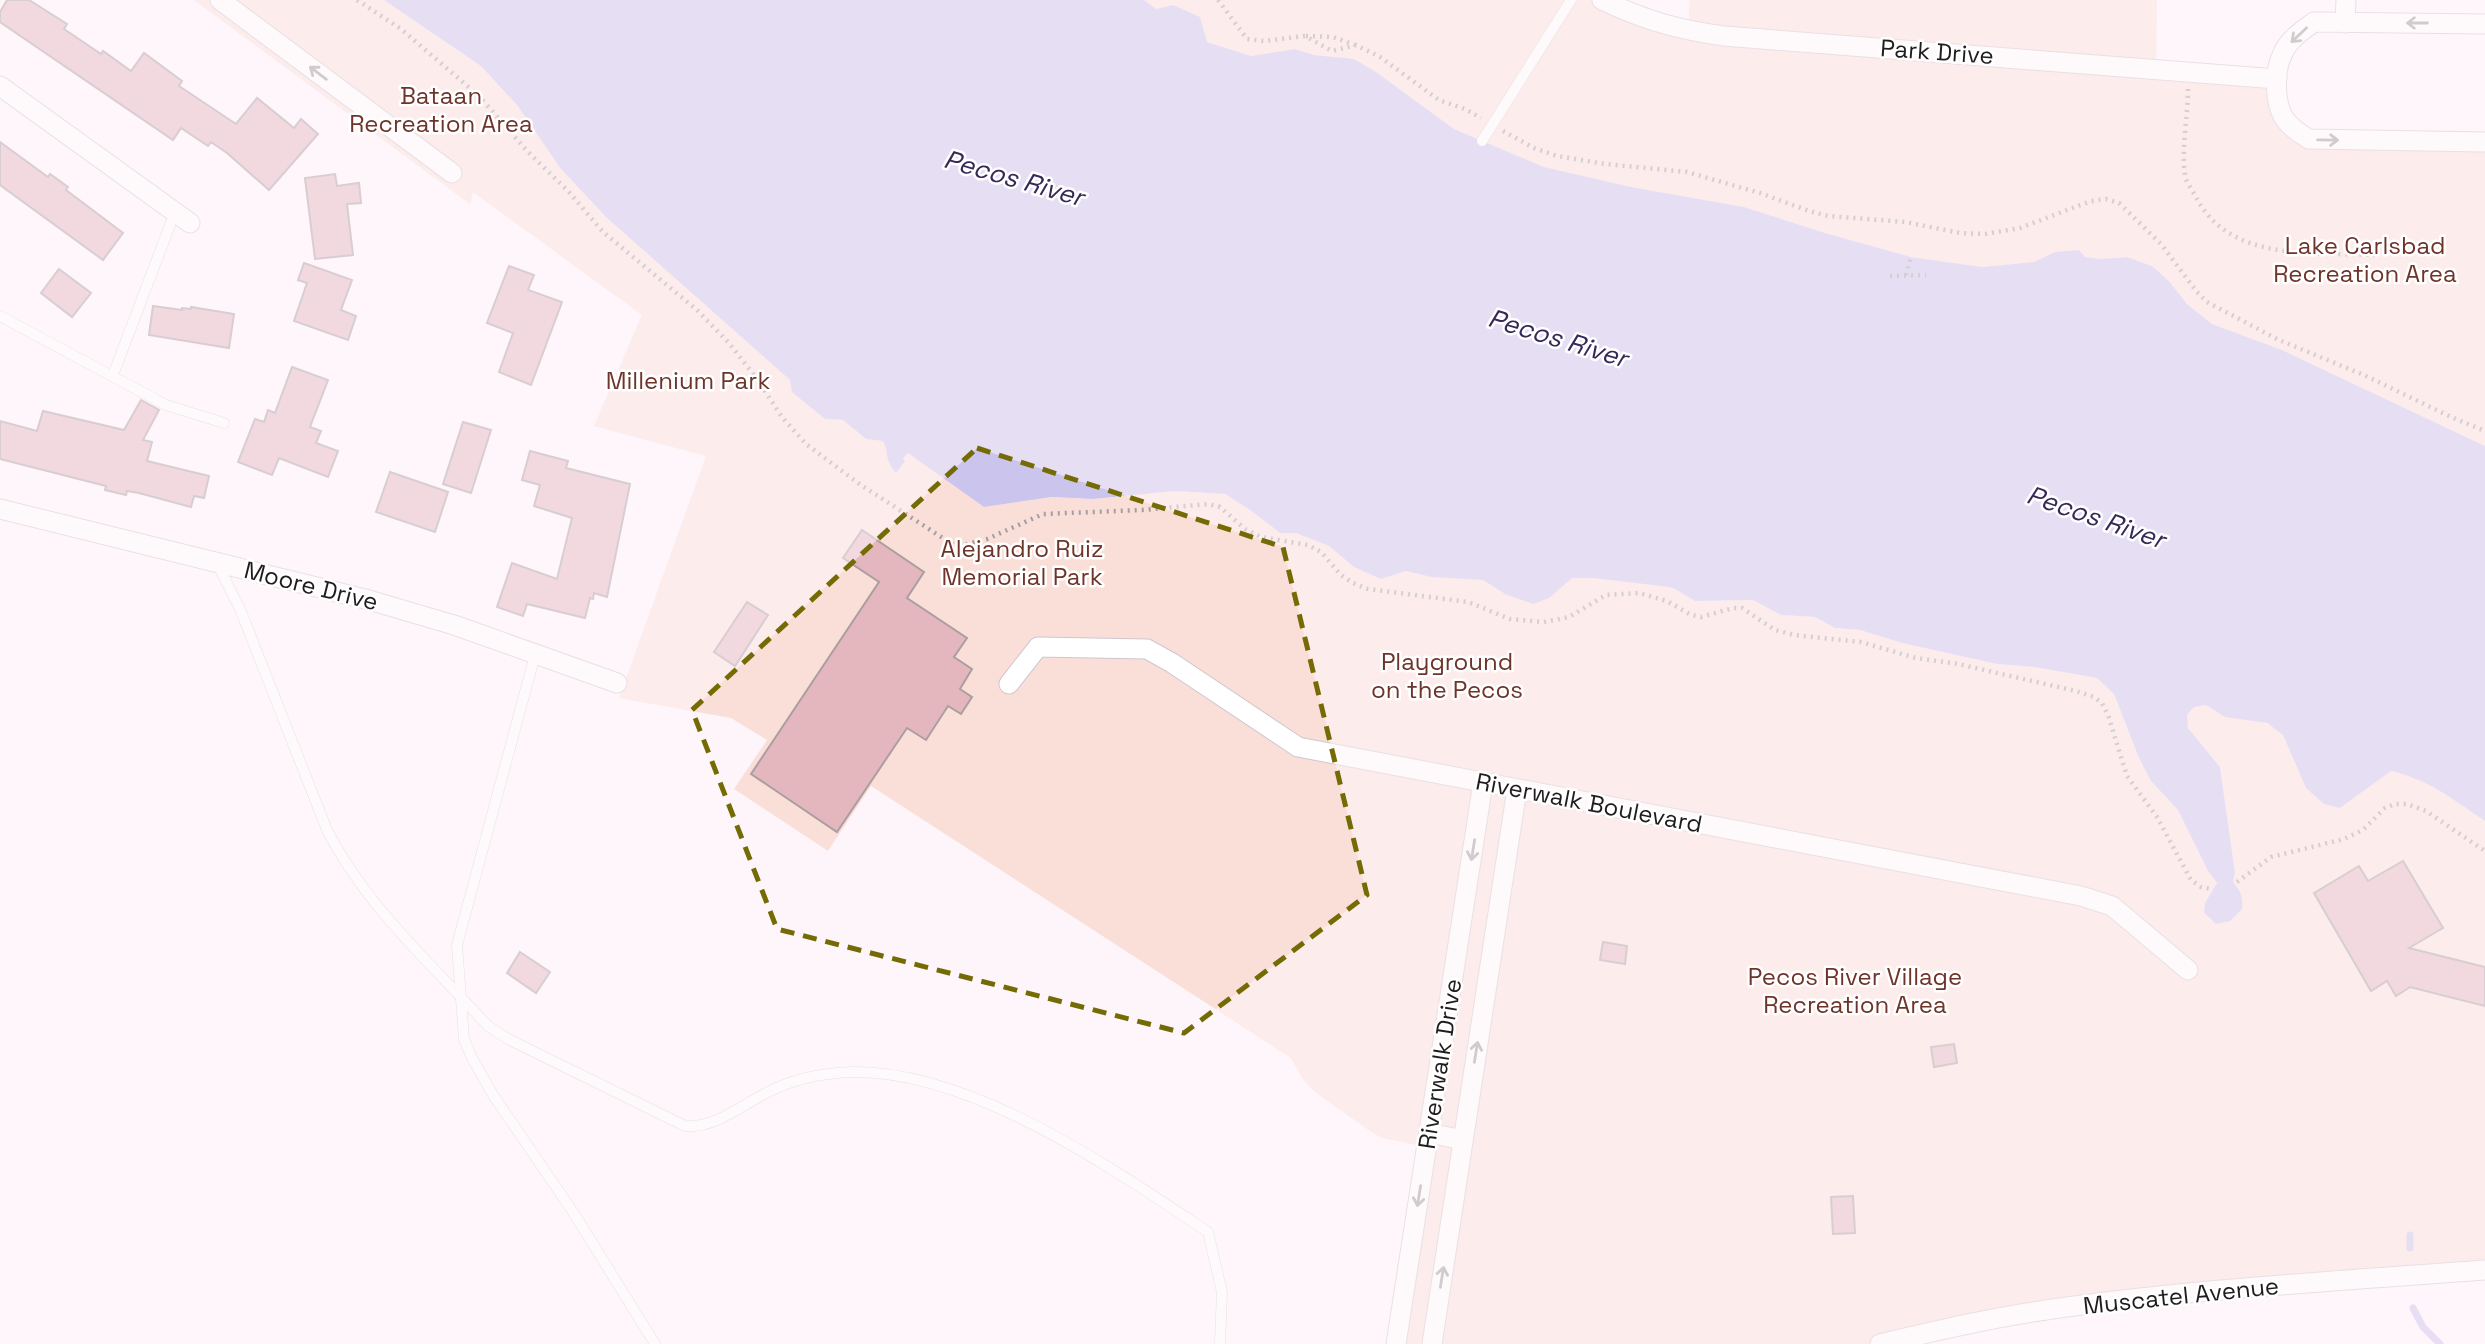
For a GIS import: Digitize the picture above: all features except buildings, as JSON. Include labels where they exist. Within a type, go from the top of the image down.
[{"type":"street","points":[[220,0],[452,173]]},
{"type":"street","name":"Park Drive","points":[[1602,0],[1667,26],[1724,36],[2277,79]]},
{"type":"street","points":[[2345,23],[2346,0]]},
{"type":"street","points":[[2485,24],[2314,22],[2297,34],[2283,53],[2277,79],[2284,117],[2296,131],[2309,139],[2485,142]]},
{"type":"street","points":[[0,86],[182,217]]},
{"type":"street","name":"Moore Drive","points":[[0,509],[369,600],[454,625],[617,683]]},
{"type":"street","name":"Riverwalk Boulevard","points":[[1009,684],[1038,647],[1146,649],[1172,663],[1298,747],[2098,900],[2112,906],[2132,921],[2188,970]]},
{"type":"street","name":"Riverwalk Drive","points":[[1396,1344],[1483,783]]},
{"type":"street","name":"Riverwalk Drive","points":[[1432,1344],[1517,789]]},
{"type":"street","points":[[1429,1133],[1463,1140]]},
{"type":"street","name":"Muscatel Avenue","points":[[1880,1344],[2001,1317],[2090,1304],[2485,1270]]},
{"type":"lane","points":[[1482,141],[1571,0]]},
{"type":"lane","points":[[113,375],[182,217]]},
{"type":"lane","points":[[0,316],[166,405],[224,423]]},
{"type":"lane","points":[[216,562],[240,609],[327,830],[341,856],[364,890],[488,1026],[508,1039],[685,1126],[693,1127],[727,1115],[781,1086],[829,1074],[854,1072],[935,1084],[1003,1111],[1133,1181],[1208,1232],[1222,1292],[1220,1344]]},
{"type":"lane","points":[[535,655],[457,945],[464,1039],[493,1095],[614,1276],[655,1344]]},
{"type":"path","points":[[357,0],[401,29],[479,96],[603,232],[697,310],[729,343],[782,417],[806,444],[858,483],[952,544],[963,545],[987,539],[1043,514],[1130,511],[1208,504],[1220,507],[1245,529],[1261,537],[1308,545],[1321,552],[1341,575],[1368,589],[1468,602],[1510,619],[1544,622],[1569,617],[1606,595],[1639,593],[1667,601],[1691,615],[1701,617],[1742,608],[1776,630],[1794,635],[1861,642],[1916,658],[2076,691],[2102,703],[2127,776],[2157,817],[2191,880],[2201,887],[2211,889]]},
{"type":"path","points":[[1218,0],[1247,39],[1264,41],[1305,36],[1333,37],[1380,57],[1439,100],[1465,109],[1534,148],[1557,156],[1687,172],[1828,216],[1906,222],[1960,233],[1993,233],[2020,228],[2091,201],[2106,199],[2119,203],[2161,244],[2207,302],[2280,340],[2364,374],[2485,431]]},
{"type":"path","points":[[1305,36],[1332,51],[1356,46]]},
{"type":"path","points":[[2188,72],[2185,178],[2202,209],[2218,227],[2241,241],[2273,249],[2375,255]]},
{"type":"path","points":[[1906,275],[1911,257]]},
{"type":"path","points":[[1890,276],[1927,275]]},
{"type":"path","points":[[2237,882],[2271,857],[2344,839],[2363,830],[2385,808],[2395,804],[2407,804],[2426,811],[2485,851]]},
{"type":"highlighted area","points":[[977,448],[1283,547],[1367,895],[1184,1033],[777,929],[692,710]]},
{"type":"green space","name":"Pecos River Village Recreation Area","points":[[194,0],[384,0],[481,66],[517,105],[561,169],[606,217],[790,380],[793,392],[825,419],[843,420],[866,439],[883,441],[886,447],[905,460],[903,458],[908,452],[984,507],[1052,497],[1093,499],[1175,491],[1225,494],[1280,533],[1296,533],[1329,546],[1354,567],[1381,579],[1406,571],[1431,577],[1461,577],[1483,580],[1505,594],[1572,578],[1669,587],[1695,601],[1753,600],[1781,615],[1815,617],[1835,628],[1860,630],[1902,643],[1997,664],[2034,667],[2098,678],[2114,694],[2151,781],[2178,810],[2217,884],[2205,903],[2204,913],[2211,921],[2233,882],[2235,873],[2220,767],[2188,728],[2186,715],[2194,707],[2206,705],[2215,711],[2274,728],[2283,736],[2302,778],[2312,793],[2328,804],[2340,808],[2391,771],[2429,785],[2485,821],[2485,1270],[2220,1291],[1880,1344],[1396,1344],[1426,1147],[1382,1138],[1370,1131],[1315,1092],[1302,1078],[1291,1058],[871,786],[828,851],[734,789],[767,740],[731,718],[619,698],[706,456],[594,426],[642,315],[473,192],[470,204]]},
{"type":"green space","name":"Lake Carlsbad Recreation Area","points":[[1144,0],[1602,0],[1688,31],[1690,0],[2157,0],[2156,69],[2277,79],[2296,131],[2485,142],[2485,446],[2282,350],[2212,324],[2187,304],[2169,281],[2152,266],[2127,257],[2085,257],[2078,250],[2055,252],[2034,262],[1982,267],[1911,257],[1744,207],[1631,187],[1544,167],[1454,129],[1354,59],[1314,55],[1295,49],[1251,56],[1207,42],[1173,5],[1156,9]]},
{"type":"water","name":"Pecos River","points":[[384,0],[1144,0],[1156,9],[1173,5],[1200,17],[1207,42],[1251,56],[1295,49],[1314,55],[1354,59],[1454,129],[1544,167],[1631,187],[1744,207],[1911,257],[1982,267],[2034,262],[2055,252],[2079,250],[2085,257],[2127,257],[2152,266],[2169,281],[2187,304],[2212,324],[2282,350],[2485,446],[2485,821],[2429,785],[2391,771],[2340,808],[2324,804],[2306,788],[2283,735],[2267,723],[2225,717],[2206,705],[2194,707],[2187,715],[2188,728],[2220,767],[2235,873],[2233,882],[2242,901],[2242,909],[2230,921],[2216,924],[2204,913],[2205,903],[2217,883],[2208,871],[2178,810],[2151,781],[2114,694],[2097,678],[2034,667],[1997,664],[1902,643],[1860,630],[1835,628],[1815,617],[1781,615],[1753,600],[1695,601],[1669,587],[1572,578],[1549,598],[1533,604],[1505,594],[1483,580],[1431,577],[1406,571],[1381,579],[1354,567],[1329,546],[1296,533],[1280,533],[1225,494],[1175,491],[1093,499],[1052,497],[984,507],[908,453],[896,473],[889,463],[883,441],[866,439],[843,420],[825,419],[792,392],[790,380],[606,217],[561,169],[517,105],[481,66]]},
{"type":"waterway","points":[[2410,1235],[2410,1248]]},
{"type":"waterway","points":[[2413,1308],[2423,1327],[2440,1344]]},
{"type":"park label","name":"Bataan Recreation Area","points":[[441,110]]},
{"type":"park label","name":"Millenium Park","points":[[688,381]]},
{"type":"park label","name":"Alejandro Ruiz Memorial Park","points":[[1022,563]]},
{"type":"park label","name":"Playground on the Pecos","points":[[1447,676]]}]
